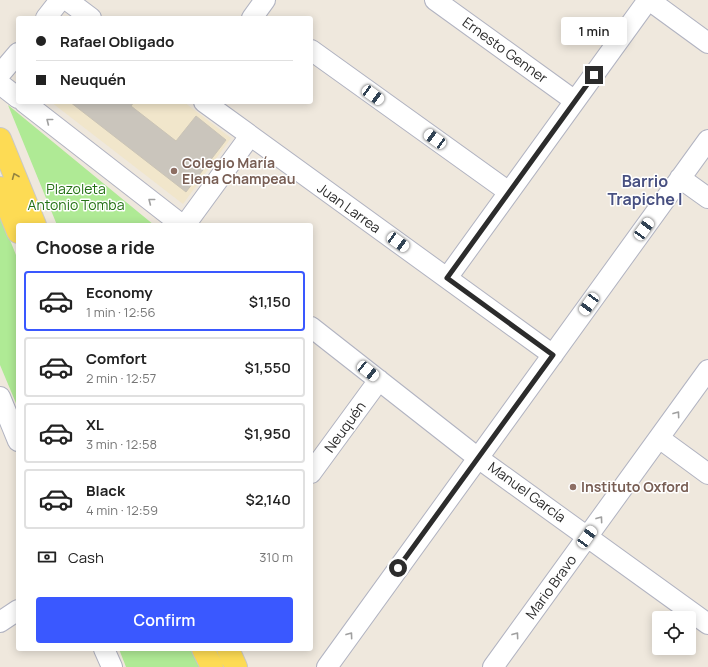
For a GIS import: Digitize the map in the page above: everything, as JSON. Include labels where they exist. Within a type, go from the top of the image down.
[{"type":"main road","points":[[0,139],[34,223]]},
{"type":"main road","points":[[0,188],[16,227]]},
{"type":"main road","points":[[204,651],[212,667]]},
{"type":"main road","points":[[229,651],[236,667]]},
{"type":"street","points":[[48,16],[60,0]]},
{"type":"street","points":[[67,0],[88,16]]},
{"type":"street","name":"Ernesto Genner","points":[[435,0],[575,101]]},
{"type":"street","points":[[447,278],[648,0],[708,43]]},
{"type":"street","points":[[313,51],[509,192]]},
{"type":"street","points":[[0,74],[16,55]]},
{"type":"street","points":[[0,84],[16,96]]},
{"type":"street","points":[[27,104],[181,223]]},
{"type":"street","name":"Juan Larrea","points":[[207,104],[553,355]]},
{"type":"street","points":[[185,223],[250,136]]},
{"type":"street","points":[[327,667],[708,140]]},
{"type":"street","points":[[680,178],[708,198]]},
{"type":"street","name":"Manuel García","points":[[313,329],[478,458],[708,624]]},
{"type":"street","name":"Mario Bravo","points":[[502,664],[587,537],[708,370]]},
{"type":"street","name":"Neuquén","points":[[313,470],[379,380]]},
{"type":"street","points":[[0,397],[16,436]]},
{"type":"street","points":[[659,438],[708,474]]},
{"type":"street","points":[[0,622],[16,611]]},
{"type":"street","points":[[105,651],[112,667]]},
{"type":"shaded area","name":"Colegio María Elena Champeau","points":[[54,104],[187,104],[231,138],[183,204]]},
{"type":"green space","name":"Plazoleta Antonio Tomba","points":[[8,105],[152,223],[56,223]]},
{"type":"green space","points":[[0,215],[16,255],[16,403],[0,365]]},
{"type":"green space","points":[[120,651],[196,651],[203,667],[126,667]]},
{"type":"building","points":[[73,104],[132,104],[131,106],[176,141],[196,116],[226,140],[186,192]]},
{"type":"place","name":"Colegio María Elena Champeau","points":[[174,171]]},
{"type":"place","name":"Instituto Oxford","points":[[573,487]]},
{"type":"district","name":"Barrio Trapiche I","points":[[645,190]]},
{"type":"route","points":[[398,568],[553,355],[447,278],[594,75]]}]
